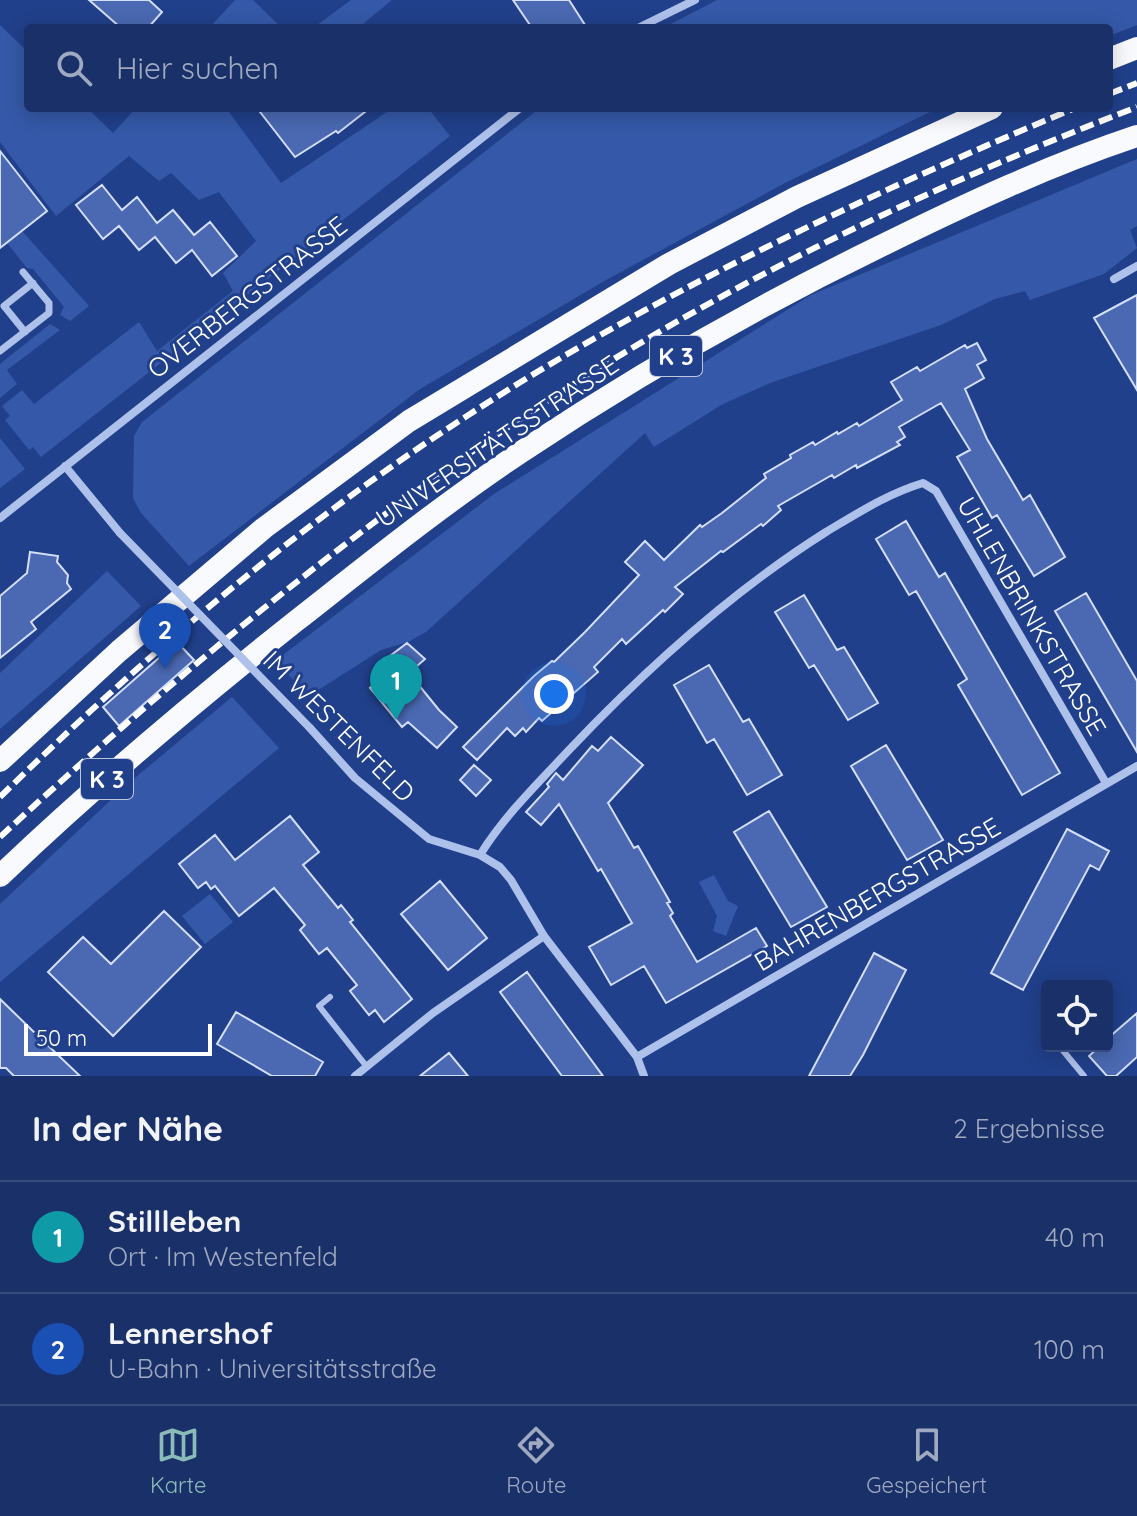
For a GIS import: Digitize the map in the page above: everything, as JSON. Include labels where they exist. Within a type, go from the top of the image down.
[{"type":"highway","points":[[1113,57],[1137,48]]},
{"type":"highway","points":[[0,761],[119,651],[264,528],[409,421],[669,264],[797,197],[983,112]]},
{"type":"highway","name":"UNIVERSITÄTSSTRASSE","points":[[0,876],[198,699],[423,521],[519,453],[610,395],[784,293],[965,205],[1137,136]]},
{"type":"street","points":[[646,24],[695,0]]},
{"type":"street","name":"OVERBERGSTRASSE","points":[[0,518],[515,112]]},
{"type":"street","points":[[1114,279],[1137,266]]},
{"type":"street","points":[[0,351],[49,313],[49,303],[23,272]]},
{"type":"street","points":[[25,332],[4,306],[33,283]]},
{"type":"street","name":"IM WESTENFELD","points":[[65,466],[120,533],[355,778],[429,839],[480,855],[500,867],[544,936],[637,1057],[644,1076]]},
{"type":"street","name":"UHLENBRINKSTRASSE","points":[[480,855],[498,827],[549,770],[619,698],[695,629],[794,552],[869,505],[897,491],[923,483],[936,491],[1106,783]]},
{"type":"street","name":"BAHRENBERGSTRASSE","points":[[637,1057],[1137,766]]},
{"type":"street","points":[[355,1076],[433,1013],[544,936]]},
{"type":"lane","points":[[330,997],[319,1006],[367,1067]]},
{"type":"lane","points":[[1064,1052],[1084,1076]]},
{"type":"shaded area","points":[[235,0],[253,0],[278,24],[213,24]]},
{"type":"shaded area","points":[[351,0],[392,0],[363,24],[318,24]]},
{"type":"shaded area","points":[[717,0],[1137,0],[1137,25],[1113,34],[1113,24],[671,24]]},
{"type":"shaded area","points":[[0,25],[24,48],[24,112],[91,112],[113,133],[132,112],[229,112],[281,183],[387,112],[431,112],[450,136],[41,457],[33,447],[29,450],[5,420],[10,416],[2,406],[22,390],[34,404],[139,322],[157,351],[233,291],[223,273],[256,241],[219,192],[199,200],[171,173],[159,181],[129,156],[56,216],[0,142]]},
{"type":"shaded area","points":[[535,112],[930,112],[787,182],[606,280],[420,389],[189,566],[141,513],[133,498],[134,436],[142,422]]},
{"type":"shaded area","points":[[1137,159],[1137,226],[1130,230],[1137,248],[1104,274],[1030,300],[1025,291],[995,299],[941,325],[770,383],[723,404],[654,447],[645,433],[426,632],[408,642],[381,650],[309,696],[275,661],[494,494],[811,295]]},
{"type":"shaded area","points":[[22,231],[89,306],[70,321],[60,315],[64,307],[7,243]]},
{"type":"shaded area","points":[[50,324],[60,330],[7,370],[17,384],[0,398],[0,364]]},
{"type":"shaded area","points":[[0,438],[25,469],[0,488]]},
{"type":"shaded area","points":[[107,571],[141,606],[0,729],[0,673]]},
{"type":"shaded area","points":[[232,697],[279,748],[0,982],[0,904],[130,782]]},
{"type":"shaded area","points":[[714,875],[728,901],[738,906],[726,936],[713,931],[717,916],[699,882]]},
{"type":"shaded area","points":[[210,894],[233,922],[205,944],[182,916]]},
{"type":"building","points":[[89,0],[149,0],[162,12],[152,24],[116,24]]},
{"type":"building","points":[[513,0],[569,0],[584,24],[529,24]]},
{"type":"building","points":[[260,112],[365,112],[338,133],[336,131],[295,157]]},
{"type":"building","points":[[0,151],[47,211],[0,248]]},
{"type":"building","points":[[102,185],[122,210],[137,197],[157,223],[173,210],[194,235],[210,222],[237,256],[212,276],[192,250],[176,263],[155,237],[139,250],[119,226],[103,239],[76,205]]},
{"type":"building","points":[[1137,295],[1137,390],[1094,318]]},
{"type":"building","points":[[977,343],[986,360],[977,365],[984,378],[965,389],[987,439],[1023,500],[1030,495],[1065,557],[1034,576],[997,515],[992,518],[957,457],[970,450],[941,403],[899,427],[905,437],[897,442],[900,445],[857,468],[856,465],[834,478],[832,475],[778,506],[781,510],[763,526],[761,524],[721,551],[675,587],[683,594],[626,644],[622,639],[594,667],[598,672],[542,721],[539,718],[526,732],[523,728],[515,736],[507,728],[477,760],[463,747],[534,676],[554,662],[585,632],[639,575],[625,562],[645,541],[664,560],[700,525],[702,527],[722,513],[766,478],[764,474],[791,458],[790,455],[857,423],[859,426],[902,400],[891,382],[917,367],[920,371],[965,345],[967,348]]},
{"type":"building","points":[[906,521],[939,577],[945,573],[1060,773],[1022,795],[958,685],[967,679],[916,591],[909,595],[876,539]]},
{"type":"building","points":[[30,552],[58,556],[57,562],[68,575],[67,583],[71,589],[31,622],[36,629],[0,658],[0,596],[27,573]]},
{"type":"building","points":[[1086,593],[1137,681],[1137,752],[1055,611]]},
{"type":"building","points":[[804,595],[837,650],[844,647],[878,703],[848,720],[814,665],[809,668],[775,612]]},
{"type":"building","points":[[177,642],[194,660],[119,726],[103,707]]},
{"type":"building","points":[[407,643],[425,659],[409,673],[457,727],[437,748],[408,722],[402,727],[370,688],[398,666],[390,656]]},
{"type":"building","points":[[709,665],[743,722],[749,719],[782,775],[747,795],[714,739],[707,743],[674,685]]},
{"type":"building","points":[[611,737],[643,765],[608,803],[634,848],[638,846],[670,902],[667,903],[673,913],[670,916],[697,962],[756,928],[767,946],[666,1003],[644,966],[611,985],[589,947],[632,923],[559,804],[541,825],[526,812],[549,787],[547,784],[556,773],[563,780],[592,746],[598,751]]},
{"type":"building","points":[[886,745],[943,840],[907,860],[851,766]]},
{"type":"building","points":[[474,765],[491,780],[476,796],[460,780]]},
{"type":"building","points":[[769,811],[827,907],[791,927],[734,832]]},
{"type":"building","points":[[290,816],[319,852],[303,865],[338,908],[341,905],[353,920],[350,922],[412,999],[384,1022],[375,1010],[369,1015],[350,991],[357,985],[327,948],[319,954],[300,930],[305,925],[274,888],[239,916],[215,886],[211,889],[206,882],[198,888],[179,864],[215,835],[235,860]]},
{"type":"building","points":[[1067,829],[1109,851],[1099,870],[1090,865],[1023,990],[991,973]]},
{"type":"building","points":[[440,881],[487,938],[448,970],[401,914]]},
{"type":"building","points":[[164,911],[201,947],[113,1036],[48,972],[83,937],[111,964]]},
{"type":"building","points":[[874,953],[906,970],[863,1055],[850,1076],[809,1076]]},
{"type":"building","points":[[527,972],[603,1076],[562,1076],[500,992]]},
{"type":"building","points":[[0,999],[80,1076],[14,1076],[6,1068],[0,1068]]},
{"type":"building","points":[[236,1012],[323,1062],[315,1076],[272,1076],[217,1044]]},
{"type":"building","points":[[1137,1013],[1137,1057],[1116,1076],[1107,1076],[1089,1056],[1093,1052],[1113,1052],[1113,1034]]},
{"type":"building","points":[[449,1053],[468,1076],[420,1076]]},
{"type":"railway","points":[[1113,92],[1137,83]]},
{"type":"railway","points":[[0,837],[145,707],[295,583],[451,466],[532,411],[677,322],[805,253],[936,191],[1137,107]]},
{"type":"railway","points":[[0,797],[110,693],[225,594],[345,500],[470,414],[542,369],[690,286],[919,175],[1066,112]]},
{"type":"place","name":"Lennershof","points":[[165,669]]},
{"type":"place","name":"Stillleben","points":[[396,720]]}]
